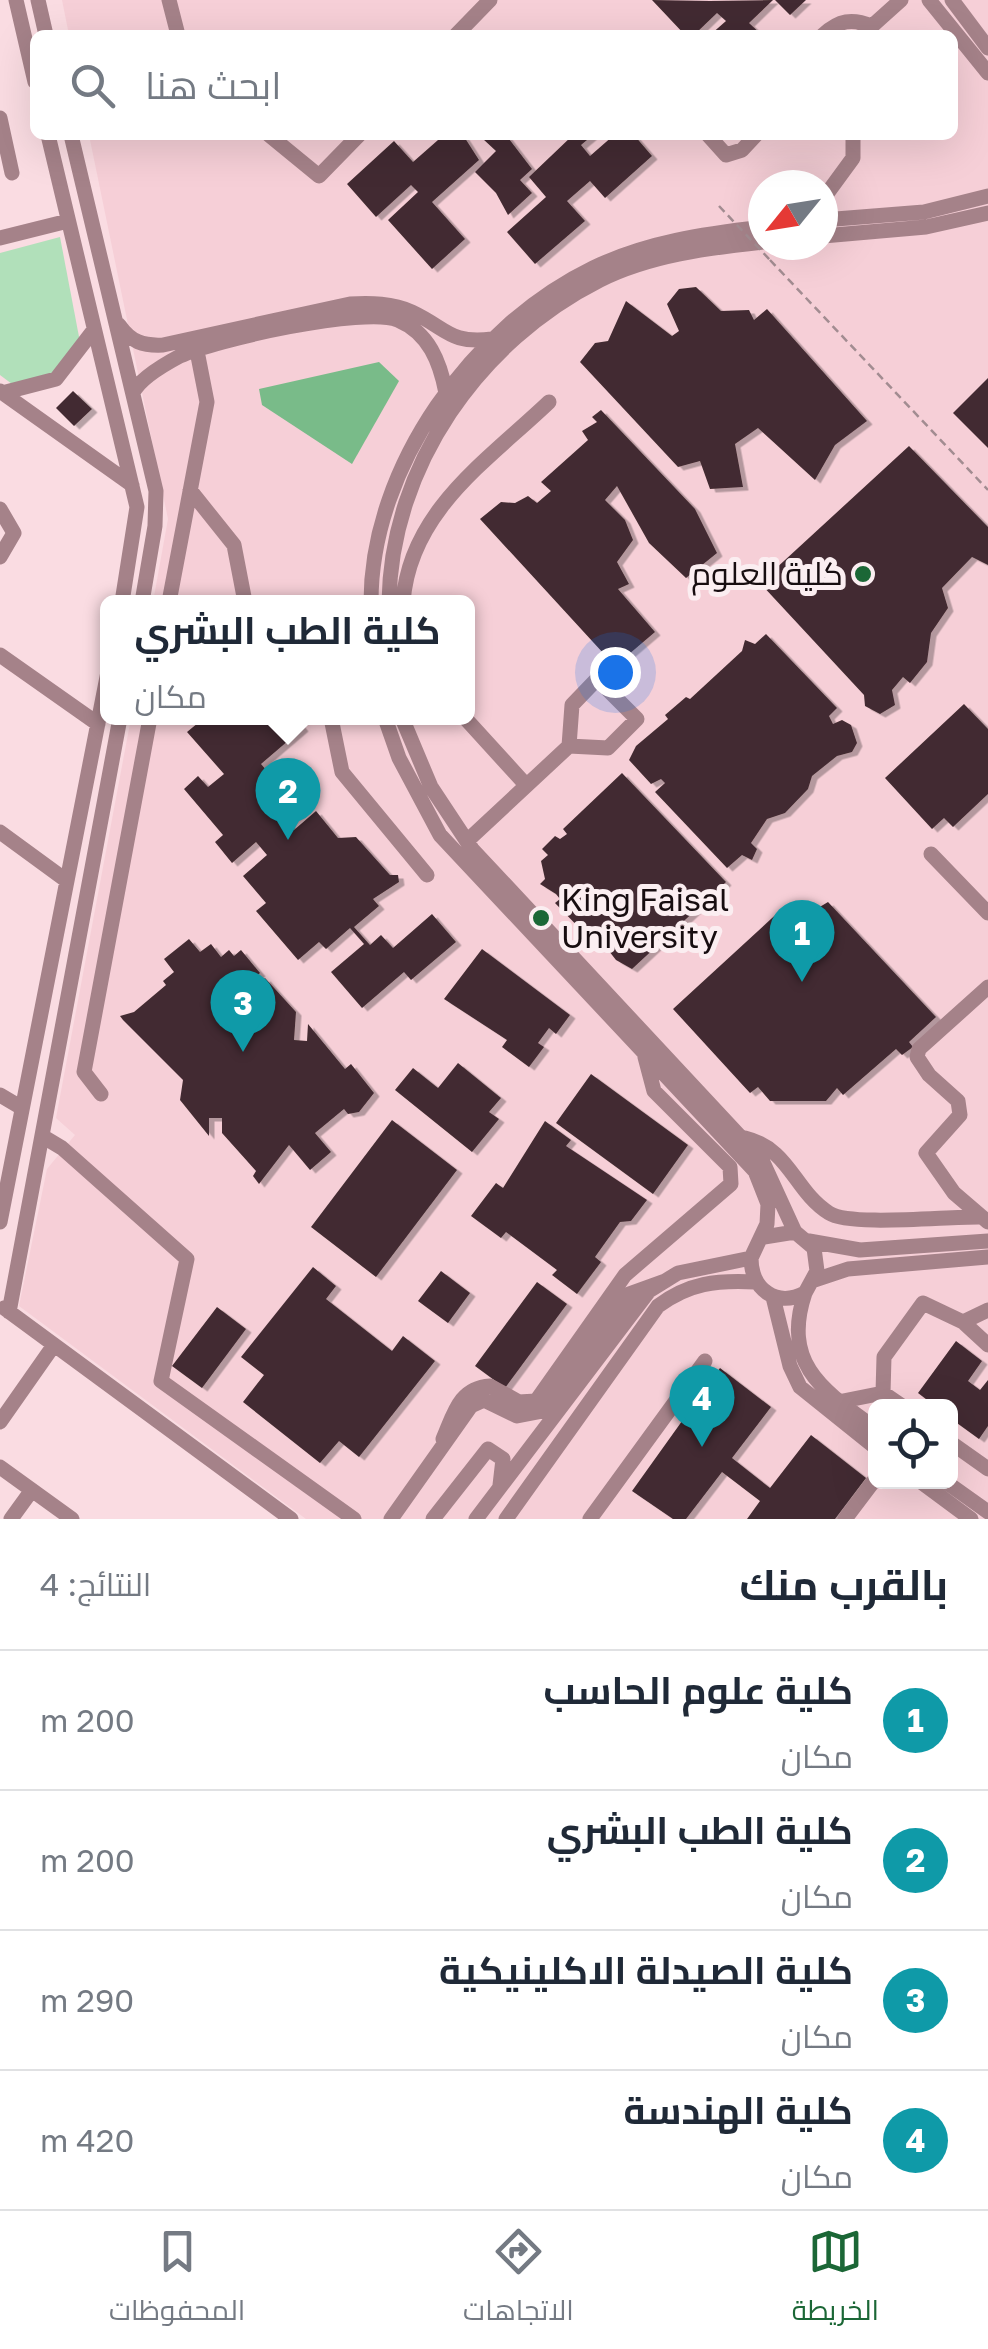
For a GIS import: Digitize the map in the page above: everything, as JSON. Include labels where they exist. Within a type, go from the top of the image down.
[{"type":"street","points":[[0,1],[12,0],[30,64]]},
{"type":"street","points":[[38,0],[45,30]]},
{"type":"street","points":[[169,0],[177,30]]},
{"type":"street","points":[[461,30],[490,0]]},
{"type":"street","points":[[828,30],[835,24],[857,20],[867,30],[901,0]]},
{"type":"street","points":[[929,0],[954,30]]},
{"type":"street","points":[[952,0],[988,48]]},
{"type":"street","points":[[958,35],[988,72]]},
{"type":"street","points":[[0,118],[12,173]]},
{"type":"street","points":[[49,140],[136,507],[123,595]]},
{"type":"street","points":[[71,140],[156,490],[155,526],[143,595]]},
{"type":"street","points":[[275,140],[319,176],[353,140]]},
{"type":"street","points":[[712,140],[726,155],[742,150],[751,140]]},
{"type":"street","points":[[838,178],[853,158],[853,140]]},
{"type":"street","points":[[838,219],[924,212],[988,196]]},
{"type":"street","points":[[838,235],[926,227],[988,213]]},
{"type":"street","points":[[0,238],[68,221]]},
{"type":"street","points":[[479,364],[492,339],[562,285],[614,259],[677,239],[748,229]]},
{"type":"street","points":[[373,595],[396,487],[417,437],[446,393],[541,316],[602,280],[683,253],[748,244]]},
{"type":"street","points":[[116,322],[127,336],[144,346],[163,345],[350,304],[379,302],[412,312],[463,343],[492,339]]},
{"type":"street","points":[[133,393],[138,382],[182,355],[364,313],[396,318],[417,331],[466,378]]},
{"type":"street","points":[[1,392],[56,379],[93,332]]},
{"type":"street","points":[[442,332],[479,364]]},
{"type":"street","points":[[431,348],[446,393]]},
{"type":"street","points":[[171,595],[208,402],[198,351]]},
{"type":"street","points":[[390,595],[395,546],[417,470],[466,378]]},
{"type":"street","points":[[1,392],[132,485]]},
{"type":"street","points":[[404,595],[408,569],[424,525],[549,402]]},
{"type":"street","points":[[190,490],[234,546],[244,595]]},
{"type":"street","points":[[0,509],[14,533],[0,557]]},
{"type":"street","points":[[0,655],[98,724]]},
{"type":"street","points":[[467,842],[569,746],[572,705],[597,679],[637,720],[608,748],[569,746]]},
{"type":"street","points":[[0,1222],[100,714]]},
{"type":"street","points":[[119,725],[42,1136],[4,1309],[291,1519]]},
{"type":"street","points":[[101,1094],[84,1072],[149,725]]},
{"type":"street","points":[[332,725],[342,772],[427,875]]},
{"type":"street","points":[[387,725],[399,758],[440,835],[755,1171],[768,1204],[764,1237],[750,1258],[755,1282],[773,1297],[790,1366],[800,1387],[868,1442]]},
{"type":"street","points":[[405,725],[431,787],[467,842],[744,1138],[772,1176],[802,1237],[817,1256],[810,1286],[798,1312],[802,1357],[810,1375],[868,1424]]},
{"type":"street","points":[[471,725],[526,786]]},
{"type":"street","points":[[0,832],[67,881]]},
{"type":"street","points":[[932,854],[988,912]]},
{"type":"street","points":[[985,1219],[932,1167],[926,1152],[960,1115],[958,1101],[929,1075],[918,1057],[919,1049],[988,987]]},
{"type":"street","points":[[391,1519],[443,1439],[462,1397],[470,1390],[490,1386],[519,1402],[536,1401],[625,1276],[731,1184],[730,1168],[654,1091],[644,1053]]},
{"type":"street","points":[[0,1095],[22,1108]]},
{"type":"street","points":[[42,1136],[62,1148],[187,1259],[161,1381],[354,1519]]},
{"type":"street","points":[[744,1138],[767,1144],[830,1214],[852,1222],[927,1215],[985,1219]]},
{"type":"street","points":[[764,1237],[802,1237],[860,1250],[988,1241]]},
{"type":"street","points":[[773,1297],[790,1298],[848,1268],[988,1257]]},
{"type":"street","points":[[443,1439],[478,1400],[518,1416],[543,1410],[630,1294],[701,1267],[750,1258]]},
{"type":"street","points":[[476,1519],[631,1312],[648,1291],[665,1281]]},
{"type":"street","points":[[506,1519],[658,1306],[695,1285],[755,1282]]},
{"type":"street","points":[[883,1393],[884,1357],[923,1303],[963,1322],[988,1345]]},
{"type":"street","points":[[963,1322],[988,1310]]},
{"type":"street","points":[[0,1422],[54,1345]]},
{"type":"street","points":[[590,1519],[705,1361]]},
{"type":"street","points":[[838,1402],[883,1393],[892,1399]]},
{"type":"street","points":[[958,1448],[988,1470]]},
{"type":"street","points":[[433,1519],[488,1449],[503,1459],[500,1488]]},
{"type":"street","points":[[0,1467],[72,1519]]},
{"type":"street","points":[[845,1519],[868,1489]]},
{"type":"street","points":[[931,1489],[972,1519]]},
{"type":"street","points":[[956,1489],[988,1512]]},
{"type":"street","points":[[11,1519],[32,1490]]},
{"type":"path","points":[[719,206],[988,490]]},
{"type":"shaded area","name":"King Faisal University","points":[[62,0],[988,0],[988,1519],[306,1519],[19,1306],[47,1169],[75,1135],[56,1118],[130,725],[475,725],[475,595],[154,595],[168,519],[90,140],[958,140],[958,30],[68,30]]},
{"type":"shaded area","points":[[60,237],[80,342],[55,373],[12,384],[0,375],[0,253]]},
{"type":"shaded area","points":[[379,362],[399,381],[352,464],[262,405],[259,389]]},
{"type":"building","points":[[652,0],[773,0],[749,23],[757,30],[716,30],[726,21],[717,13],[699,30],[680,30]]},
{"type":"building","points":[[775,0],[806,0],[790,15]]},
{"type":"building","points":[[438,140],[466,140],[479,160],[432,202],[465,239],[432,269],[388,220],[418,192],[411,185],[376,217],[347,184],[394,141],[413,162]]},
{"type":"building","points":[[484,140],[510,140],[532,169],[520,180],[532,193],[508,215],[496,193],[475,172],[496,151]]},
{"type":"building","points":[[568,140],[587,140],[581,145],[590,156],[608,140],[638,140],[652,156],[605,198],[590,181],[567,201],[585,221],[535,264],[507,232],[546,197],[529,177]]},
{"type":"building","points":[[696,287],[721,311],[749,310],[754,320],[767,309],[867,421],[835,445],[815,480],[758,428],[735,444],[743,487],[710,489],[700,461],[678,467],[580,362],[595,343],[608,341],[626,301],[672,336],[679,331],[667,304],[679,289]]},
{"type":"building","points":[[988,378],[988,448],[953,413]]},
{"type":"building","points":[[73,391],[92,409],[74,426],[56,408]]},
{"type":"building","points":[[601,410],[695,509],[717,553],[686,578],[649,543],[617,486],[605,500],[625,520],[633,540],[617,562],[629,584],[618,589],[655,632],[615,666],[480,519],[501,502],[515,503],[528,496],[537,503],[551,491],[541,482],[588,440],[582,431],[597,422],[592,417]]},
{"type":"building","name":"كلية العلوم","points":[[909,446],[988,527],[988,565],[972,557],[942,588],[948,608],[931,633],[927,662],[910,683],[903,677],[892,690],[895,705],[880,714],[865,706],[864,695],[760,583]]},
{"type":"building","points":[[766,634],[837,708],[829,716],[833,724],[842,720],[851,725],[857,743],[852,752],[837,756],[812,776],[808,789],[785,813],[767,819],[751,843],[757,849],[752,860],[742,855],[727,868],[655,792],[665,783],[661,779],[651,784],[629,760],[636,746],[668,719],[665,715],[686,697],[690,699],[742,651],[745,640],[755,644]]},
{"type":"building","points":[[964,704],[988,729],[988,794],[953,827],[944,818],[932,829],[885,778]]},
{"type":"building","points":[[196,725],[301,725],[303,728],[261,764],[286,793],[294,794],[298,807],[285,818],[294,830],[316,811],[338,838],[356,837],[390,875],[398,875],[399,882],[373,899],[379,906],[354,927],[370,945],[381,935],[393,948],[432,914],[456,942],[411,980],[404,972],[362,1008],[331,972],[364,944],[350,928],[326,949],[319,942],[298,960],[256,911],[266,903],[243,876],[267,855],[256,842],[232,863],[215,842],[223,835],[184,789],[198,776],[208,787],[224,774],[187,732]]},
{"type":"building","points":[[622,773],[726,882],[632,969],[616,960],[598,937],[592,941],[555,903],[560,899],[556,894],[540,884],[545,879],[541,861],[548,855],[542,849],[555,836],[560,839],[567,834],[563,829]]},
{"type":"building","points":[[800,901],[818,908],[828,902],[936,1017],[909,1042],[913,1047],[902,1055],[896,1049],[843,1095],[837,1088],[826,1101],[770,1101],[758,1087],[750,1093],[673,1009],[784,907]]},
{"type":"building","points":[[189,939],[200,952],[211,944],[221,957],[229,950],[234,956],[241,950],[260,973],[219,1007],[231,1010],[265,978],[296,1012],[294,1040],[307,1041],[308,1024],[345,1069],[351,1064],[374,1093],[359,1112],[348,1114],[344,1109],[315,1133],[331,1152],[310,1170],[289,1145],[259,1184],[253,1176],[256,1171],[222,1133],[222,1118],[209,1118],[209,1136],[180,1100],[183,1080],[120,1016],[134,1012],[166,985],[163,981],[174,972],[164,959]]},
{"type":"building","points":[[482,949],[570,1015],[556,1034],[549,1028],[538,1043],[544,1047],[529,1067],[502,1047],[507,1040],[444,999]]},
{"type":"building","points":[[458,1063],[501,1098],[489,1112],[499,1119],[472,1152],[395,1090],[413,1068],[438,1088]]},
{"type":"building","points":[[591,1074],[688,1145],[653,1194],[556,1123]]},
{"type":"building","points":[[392,1120],[457,1170],[376,1277],[311,1227]]},
{"type":"building","points":[[545,1121],[571,1140],[566,1146],[647,1200],[631,1221],[620,1222],[595,1257],[601,1262],[577,1294],[552,1275],[557,1270],[506,1232],[501,1238],[471,1216],[496,1183],[503,1188]]},
{"type":"building","points":[[313,1267],[336,1286],[326,1299],[392,1351],[403,1336],[435,1361],[359,1457],[339,1441],[320,1463],[243,1402],[264,1375],[241,1357]]},
{"type":"building","points":[[441,1271],[470,1293],[448,1323],[418,1301]]},
{"type":"building","points":[[537,1282],[567,1304],[505,1388],[475,1366]]},
{"type":"building","points":[[217,1307],[246,1329],[202,1388],[172,1366]]},
{"type":"building","points":[[956,1341],[982,1361],[968,1381],[980,1390],[988,1380],[988,1426],[979,1439],[958,1424],[958,1399],[926,1399],[918,1393]]},
{"type":"building","points":[[720,1368],[771,1407],[732,1458],[770,1488],[811,1435],[866,1478],[835,1519],[747,1519],[760,1501],[722,1472],[686,1519],[673,1519],[632,1491]]},
{"type":"place","name":"كلية العلوم","points":[[863,574]]},
{"type":"place","name":"كلية الطب البشري","points":[[288,840]]},
{"type":"place","name":"King Faisal University","points":[[541,918]]},
{"type":"place","name":"كلية علوم الحاسب","points":[[802,982]]},
{"type":"place","name":"كلية الصيدلة الاكلينيكية","points":[[243,1052]]},
{"type":"place","name":"كلية الهندسة","points":[[702,1447]]}]
